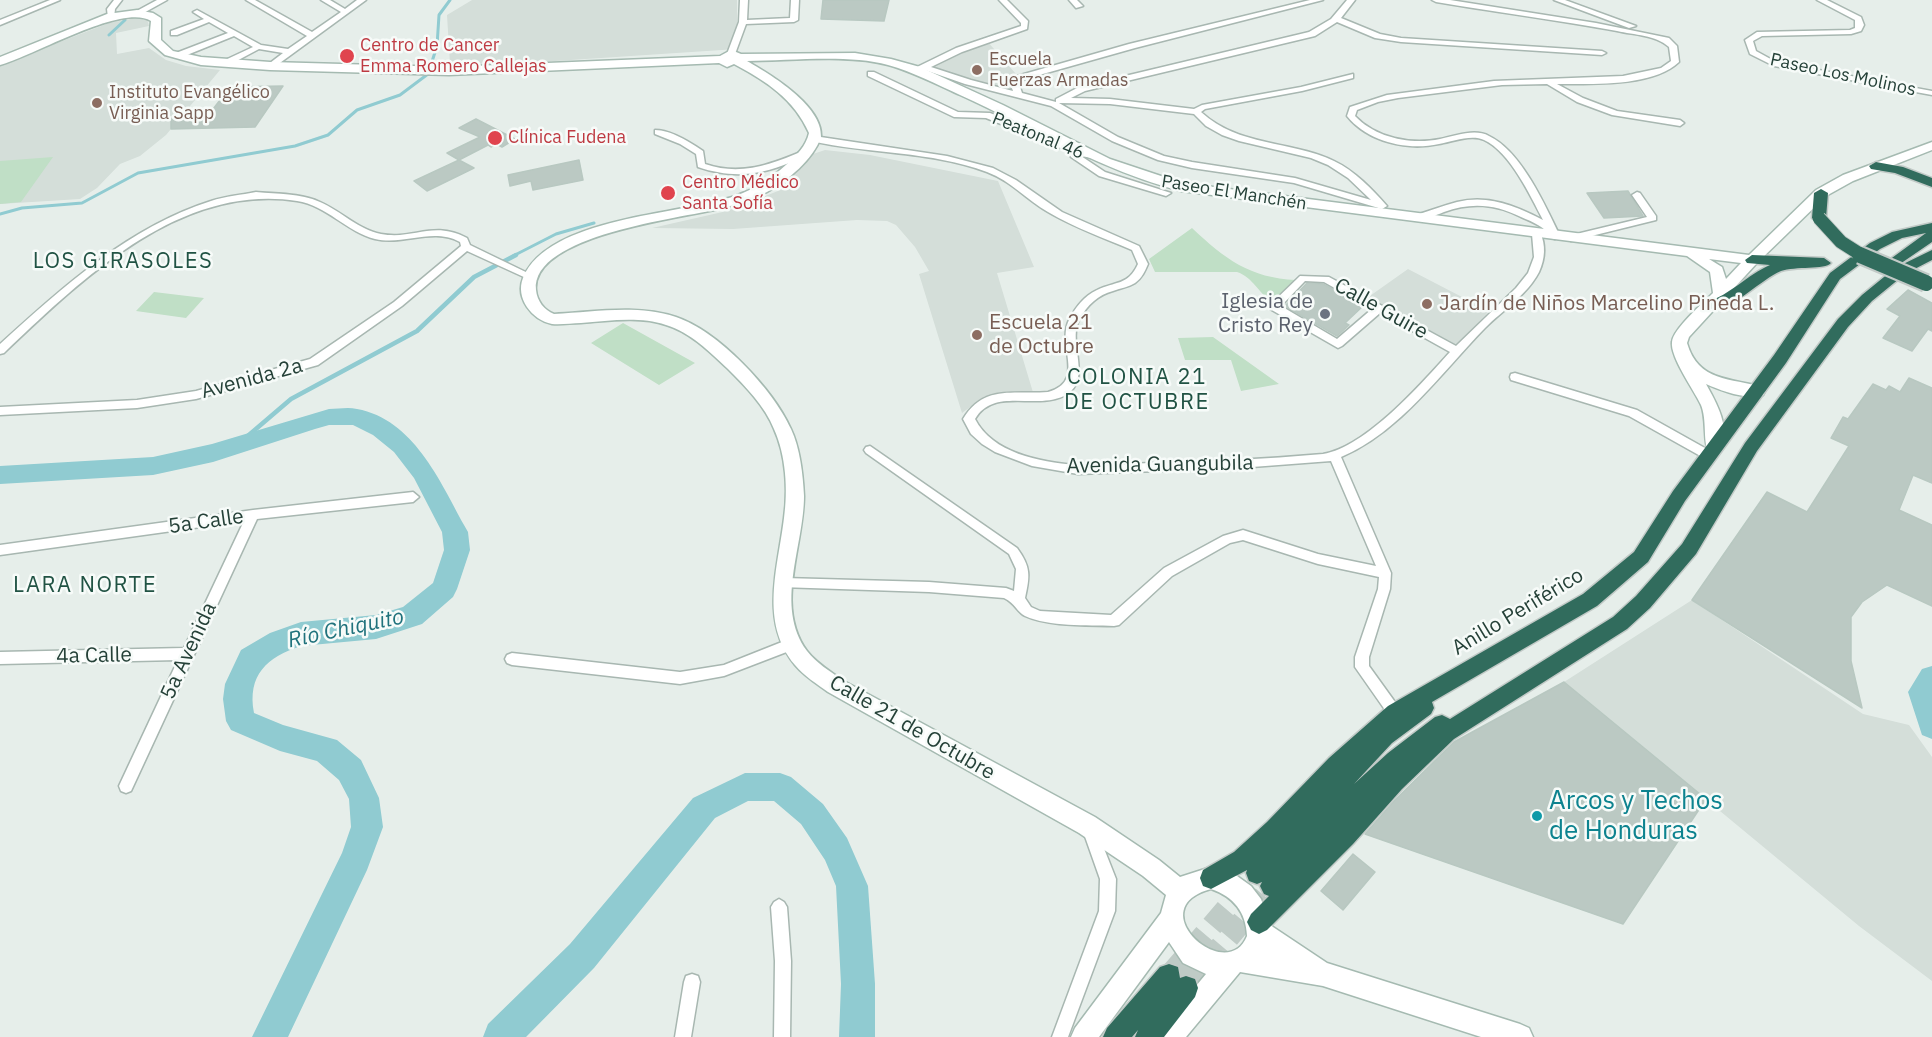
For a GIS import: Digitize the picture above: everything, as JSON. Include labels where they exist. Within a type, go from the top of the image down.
[{"type":"highway","points":[[1876,166],[1916,176],[1932,183]]},
{"type":"highway","points":[[1821,193],[1819,218],[1837,239],[1868,261],[1932,284]]},
{"type":"highway","name":"Anillo Periférico","points":[[1211,878],[1242,860],[1275,830],[1337,765],[1395,713],[1590,600],[1641,557],[1711,450],[1757,391],[1835,276],[1875,246],[1898,235],[1932,227]]},
{"type":"highway","points":[[1816,358],[1826,333],[1846,303],[1878,273],[1932,235]]},
{"type":"highway","points":[[1259,927],[1394,782],[1446,732],[1620,623],[1643,602],[1689,549],[1751,447],[1816,358],[1867,298],[1907,266],[1932,254]]},
{"type":"highway","points":[[1752,260],[1824,263]]},
{"type":"highway","points":[[1717,300],[1720,304],[1778,265],[1803,261]]},
{"type":"highway","points":[[1590,600],[1576,618],[1456,688],[1385,736],[1264,879],[1421,738],[1579,637],[1643,602]]},
{"type":"highway","points":[[1116,1037],[1177,982],[1148,1037]]},
{"type":"street","points":[[0,23],[56,0]]},
{"type":"street","points":[[111,16],[111,9],[118,0]]},
{"type":"street","points":[[0,61],[111,16],[137,13],[163,0]]},
{"type":"street","points":[[250,0],[313,36]]},
{"type":"street","points":[[325,0],[346,12]]},
{"type":"street","points":[[270,66],[363,0]]},
{"type":"street","points":[[0,350],[47,306],[112,254],[144,234],[194,209],[219,202],[260,196],[297,197],[325,208],[376,236],[396,237],[440,231],[461,238],[466,247],[529,276],[553,253],[584,237],[624,223],[736,200],[764,188],[787,172],[806,153],[814,139],[813,128],[794,99],[765,75],[732,58],[743,22],[744,0]]},
{"type":"street","points":[[743,22],[794,20],[795,0]]},
{"type":"street","points":[[920,69],[959,50],[1023,27],[1025,23],[1003,0]]},
{"type":"street","points":[[1019,95],[1013,80],[1132,46],[1319,0]]},
{"type":"street","points":[[1056,103],[1082,88],[1324,30],[1337,19],[1351,0]]},
{"type":"street","points":[[1436,0],[1596,24],[1652,36],[1666,40],[1673,46],[1675,62],[1670,69],[1611,80],[1509,82],[1410,93],[1364,103],[1353,109],[1351,116],[1357,124],[1375,134],[1399,141],[1423,145],[1483,136],[1493,141],[1517,168],[1553,233]]},
{"type":"street","points":[[1558,0],[1608,16],[1652,36]]},
{"type":"street","name":"Paseo Los Molinos","points":[[1821,0],[1858,19],[1860,24],[1858,29],[1851,32],[1760,34],[1749,40],[1753,52],[1774,64],[1932,93]]},
{"type":"street","points":[[197,12],[258,46],[290,52]]},
{"type":"street","name":"Paseo El Manchén","points":[[137,13],[149,15],[157,20],[159,39],[169,53],[201,61],[270,66],[430,70],[732,58],[855,57],[887,61],[920,69],[1105,162],[1181,187],[1752,260]]},
{"type":"street","points":[[174,33],[210,19]]},
{"type":"street","points":[[1337,19],[1378,36],[1401,40],[1602,53]]},
{"type":"street","points":[[179,55],[234,33]]},
{"type":"street","points":[[226,63],[258,46]]},
{"type":"street","points":[[765,75],[774,63],[795,57]]},
{"type":"street","points":[[920,69],[1056,103],[1115,139],[1161,158],[1286,179],[1382,206]]},
{"type":"street","name":"Peatonal 46","points":[[871,74],[957,115],[987,115],[1105,162]]},
{"type":"street","points":[[1196,112],[1202,106],[1302,89],[1350,76]]},
{"type":"street","points":[[1549,82],[1580,100],[1615,113],[1680,123]]},
{"type":"street","points":[[1056,103],[1084,99],[1138,103],[1196,112],[1204,122],[1218,131],[1289,148],[1330,162],[1352,175],[1395,216]]},
{"type":"street","points":[[658,132],[683,142],[700,153],[701,165],[715,171],[738,173],[767,170],[806,153]]},
{"type":"street","name":"Avenida Guangubila","points":[[814,139],[854,147],[964,162],[993,171],[1066,217],[1136,248],[1143,264],[1139,274],[1126,285],[1101,292],[1084,304],[1071,326],[1073,381],[1065,390],[1057,394],[1001,397],[984,401],[973,410],[969,419],[976,434],[985,440],[1022,459],[1048,467],[1078,470],[1268,462],[1335,456],[1372,434],[1411,400],[1492,314],[1510,300],[1533,274],[1538,264],[1537,234]]},
{"type":"street","points":[[1061,146],[1102,174],[1166,193]]},
{"type":"street","points":[[1515,377],[1633,413],[1711,450],[1713,417],[1679,344],[1682,335],[1738,278],[1752,260],[1821,193],[1876,166],[1932,146]]},
{"type":"street","points":[[1571,238],[1653,218],[1637,195]]},
{"type":"street","points":[[1411,218],[1434,214],[1462,203],[1481,201],[1503,205],[1553,233]]},
{"type":"street","name":"Avenida 2a","points":[[0,411],[137,404],[196,395],[314,362],[398,304],[466,247]]},
{"type":"street","points":[[1687,252],[1717,270],[1720,277],[1717,300]]},
{"type":"street","points":[[1711,255],[1725,260],[1733,268],[1738,278]]},
{"type":"street","name":"Calle 21 de Octubre","points":[[529,276],[527,292],[536,312],[543,317],[554,319],[646,316],[673,321],[693,331],[740,371],[772,409],[784,430],[795,497],[782,609],[785,630],[801,658],[834,686],[1087,825],[1151,868],[1180,892]]},
{"type":"street","name":"Calle Guire","points":[[1380,308],[1338,344],[1274,307],[1303,278],[1326,279],[1380,308],[1456,351]]},
{"type":"street","points":[[1688,367],[1718,384],[1739,390],[1757,391]]},
{"type":"street","points":[[870,450],[1013,551],[1021,562],[1024,572],[1018,599]]},
{"type":"street","points":[[1335,456],[1385,573],[1384,589],[1362,657],[1362,667],[1395,713]]},
{"type":"street","name":"5a Calle","points":[[0,550],[253,515],[413,497]]},
{"type":"street","name":"5a Avenida","points":[[126,786],[253,515]]},
{"type":"street","points":[[784,583],[940,588],[1006,593],[1018,599],[1026,611],[1039,616],[1114,621],[1168,572],[1227,539],[1243,535],[1318,559],[1385,573]]},
{"type":"street","points":[[512,659],[681,678],[733,670],[792,644]]},
{"type":"street","name":"4a Calle","points":[[0,658],[188,654]]},
{"type":"street","points":[[1060,1037],[1107,911],[1108,879],[1087,825]]},
{"type":"street","points":[[1170,1037],[1235,962],[1253,949],[1259,927],[1257,913],[1246,895],[1230,883],[1211,878],[1193,881],[1180,892],[1173,908],[1172,918],[1178,937],[1191,953],[1209,963],[1235,962],[1323,974],[1520,1037]]},
{"type":"street","points":[[779,907],[783,961],[782,1037]]},
{"type":"street","points":[[1084,1037],[1172,918]]},
{"type":"street","points":[[1259,927],[1323,974]]},
{"type":"street","points":[[683,1037],[692,982]]},
{"type":"shaded area","points":[[472,0],[737,0],[737,49],[510,64],[450,64],[447,15]]},
{"type":"shaded area","name":"Instituto Evangélico Virginia Sapp","points":[[147,18],[149,26],[116,33],[117,54],[149,48],[166,60],[186,66],[220,70],[166,135],[140,156],[120,164],[97,188],[80,199],[0,204],[0,65],[109,23]]},
{"type":"shaded area","name":"Escuela Fuerzas Armadas","points":[[987,41],[1016,74],[1009,77],[1015,92],[930,67]]},
{"type":"shaded area","name":"Escuela 21 de Octubre","points":[[825,150],[870,155],[998,181],[1034,267],[997,273],[1035,399],[985,396],[962,413],[919,274],[929,271],[915,247],[896,225],[887,221],[857,220],[733,229],[652,228],[727,211],[778,191],[813,154]]},
{"type":"shaded area","name":"Jardín de Niños Marcelino Pineda L.","points":[[1408,269],[1489,311],[1455,348],[1367,298]]},
{"type":"shaded area","points":[[1692,600],[1863,714],[1909,725],[1932,757],[1932,981],[1859,926],[1564,682]]},
{"type":"green space","points":[[53,157],[21,202],[0,204],[0,161]]},
{"type":"green space","points":[[1192,228],[1227,258],[1239,265],[1265,275],[1296,280],[1273,303],[1243,274],[1237,272],[1155,272],[1149,259]]},
{"type":"green space","points":[[154,292],[204,298],[186,318],[136,311]]},
{"type":"green space","points":[[623,323],[695,363],[659,385],[591,343]]},
{"type":"green space","points":[[1213,337],[1279,384],[1241,391],[1231,360],[1185,360],[1178,338]]},
{"type":"building","points":[[823,0],[889,0],[884,21],[821,19]]},
{"type":"building","points":[[283,86],[255,127],[171,129],[171,119],[207,117],[230,87]]},
{"type":"building","name":"Clínica Fudena","points":[[476,119],[515,139],[502,147],[496,144],[491,147],[488,145],[459,160],[447,153],[480,137],[459,128]]},
{"type":"building","points":[[459,160],[474,168],[427,191],[414,181]]},
{"type":"building","points":[[579,160],[583,180],[533,190],[531,181],[510,186],[508,175]]},
{"type":"building","points":[[1628,191],[1643,216],[1604,218],[1587,193]]},
{"type":"building","name":"Iglesia de Cristo Rey","points":[[1307,283],[1323,284],[1363,306],[1345,323],[1349,325],[1337,336],[1285,306]]},
{"type":"building","points":[[1908,290],[1932,303],[1932,331],[1928,329],[1912,351],[1883,338],[1900,316],[1887,309]]},
{"type":"building","points":[[1909,378],[1932,388],[1932,483],[1913,475],[1899,510],[1932,525],[1932,606],[1887,585],[1862,602],[1851,617],[1851,661],[1862,708],[1692,600],[1767,492],[1807,512],[1849,446],[1831,438],[1843,417],[1848,419],[1873,384],[1886,390],[1889,386],[1900,392]]},
{"type":"building","name":"Arcos y Techos de Honduras","points":[[1564,682],[1706,799],[1623,924],[1365,834],[1395,800],[1454,742]]},
{"type":"building","points":[[1353,854],[1375,872],[1343,910],[1321,891]]},
{"type":"waterway","points":[[0,214],[22,208],[82,203],[138,173],[295,146],[328,135],[357,110],[400,95],[428,74],[437,46],[439,15],[450,0]]},
{"type":"waterway","points":[[109,35],[125,20]]},
{"type":"waterway","points":[[513,256],[556,234],[594,223]]},
{"type":"waterway","points":[[236,446],[291,399],[417,331],[474,277],[516,255]]},
{"type":"waterway","name":"Río Chiquito","points":[[0,475],[153,466],[213,453],[312,421],[329,417],[356,417],[381,429],[403,446],[423,472],[455,532],[457,550],[444,589],[412,616],[376,627],[301,634],[280,641],[251,659],[239,684],[237,699],[241,721],[280,738],[326,750],[350,770],[364,798],[367,827],[356,859],[270,1037]]},
{"type":"waterway","points":[[1932,678],[1922,692],[1932,726]]},
{"type":"waterway","name":"Río Chiquito","points":[[501,1037],[582,956],[704,808],[745,787],[780,787],[812,814],[836,849],[852,886],[858,984],[857,1037]]},
{"type":"tunnel","points":[[1169,976],[1257,873]]},
{"type":"tunnel","points":[[1186,988],[1272,886]]},
{"type":"place","name":"Centro de Cancer Emma Romero Callejas","points":[[347,56]]},
{"type":"place","name":"Escuela Fuerzas Armadas","points":[[977,70]]},
{"type":"place","name":"Instituto Evangélico Virginia Sapp","points":[[97,103]]},
{"type":"place","name":"Clínica Fudena","points":[[495,138]]},
{"type":"place","name":"Centro Médico Santa Sofía","points":[[668,193]]},
{"type":"place","name":"Jardín de Niños Marcelino Pineda L.","points":[[1427,304]]},
{"type":"place","name":"Iglesia de Cristo Rey","points":[[1325,314]]},
{"type":"place","name":"Escuela 21 de Octubre","points":[[977,335]]},
{"type":"place","name":"Arcos y Techos de Honduras","points":[[1537,816]]},
{"type":"district","name":"LOS GIRASOLES","points":[[123,262]]},
{"type":"district","name":"COLONIA 21 DE OCTUBRE","points":[[1137,390]]},
{"type":"district","name":"LARA NORTE","points":[[85,586]]}]
